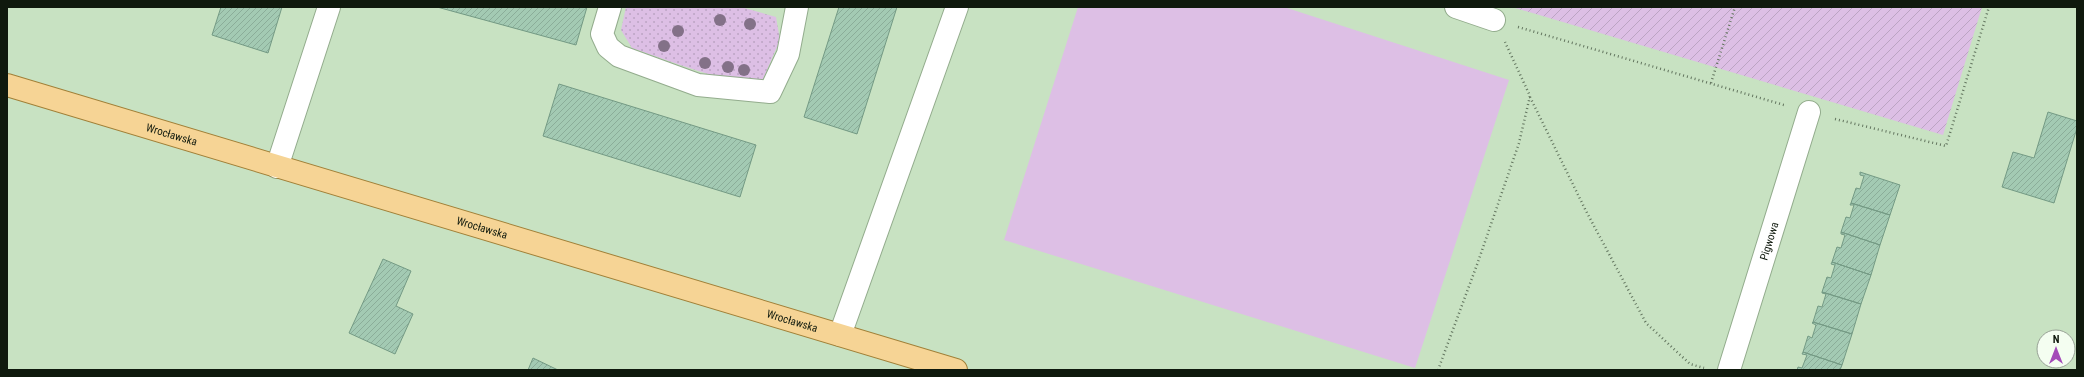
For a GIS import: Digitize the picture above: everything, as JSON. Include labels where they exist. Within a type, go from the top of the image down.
[{"type":"main road","name":"Wrocławska","points":[[7,85],[956,370]]},
{"type":"street","points":[[277,166],[329,7]]},
{"type":"street","points":[[610,7],[602,34],[608,47],[619,56],[698,85],[770,92],[788,54],[797,7]]},
{"type":"street","points":[[840,335],[958,7]]},
{"type":"street","points":[[1456,7],[1494,20]]},
{"type":"street","name":"Pigwowa","points":[[1729,370],[1809,112]]},
{"type":"path","points":[[1711,83],[1735,7]]},
{"type":"path","points":[[1494,20],[1809,112],[1946,146],[1989,7]]},
{"type":"path","points":[[1494,20],[1586,211],[1646,323],[1690,364],[1710,370]]},
{"type":"path","points":[[1438,370],[1478,262],[1519,143],[1530,96]]},
{"type":"shaded area","points":[[626,7],[741,7],[776,17],[780,40],[763,79],[733,82],[632,48],[621,30]]},
{"type":"shaded area","points":[[1078,7],[1284,7],[1509,80],[1415,368],[1004,240]]},
{"type":"shaded area","points":[[1512,7],[1982,7],[1943,135]]},
{"type":"building","points":[[221,7],[282,7],[268,53],[212,35]]},
{"type":"building","points":[[437,7],[587,7],[576,45]]},
{"type":"building","points":[[839,7],[897,7],[857,134],[804,117]]},
{"type":"building","points":[[559,84],[756,145],[740,197],[543,136]]},
{"type":"building","points":[[2048,112],[2077,121],[2077,128],[2054,203],[2002,187],[2013,152],[2034,158]]},
{"type":"building","points":[[1860,172],[1900,185],[1890,215],[1851,203],[1856,188],[1860,189],[1864,176],[1860,175]]},
{"type":"building","points":[[1851,203],[1890,215],[1880,245],[1841,232],[1846,217],[1850,218],[1854,205],[1850,205]]},
{"type":"building","points":[[1841,232],[1880,245],[1871,275],[1832,262],[1837,247],[1841,248],[1845,235],[1841,234]]},
{"type":"building","points":[[383,259],[411,271],[396,306],[413,314],[395,354],[349,333]]},
{"type":"building","points":[[1832,262],[1871,275],[1861,304],[1822,292],[1827,277],[1831,278],[1835,265],[1831,264]]},
{"type":"building","points":[[1822,292],[1861,304],[1852,334],[1813,322],[1818,306],[1822,307],[1826,294]]},
{"type":"building","points":[[1813,322],[1852,334],[1842,365],[1803,352],[1808,336],[1812,338],[1816,325],[1812,323]]},
{"type":"building","points":[[1803,352],[1842,365],[1840,370],[1797,370],[1798,367],[1802,368],[1807,355],[1802,354]]},
{"type":"building","points":[[533,358],[558,370],[528,370]]}]
